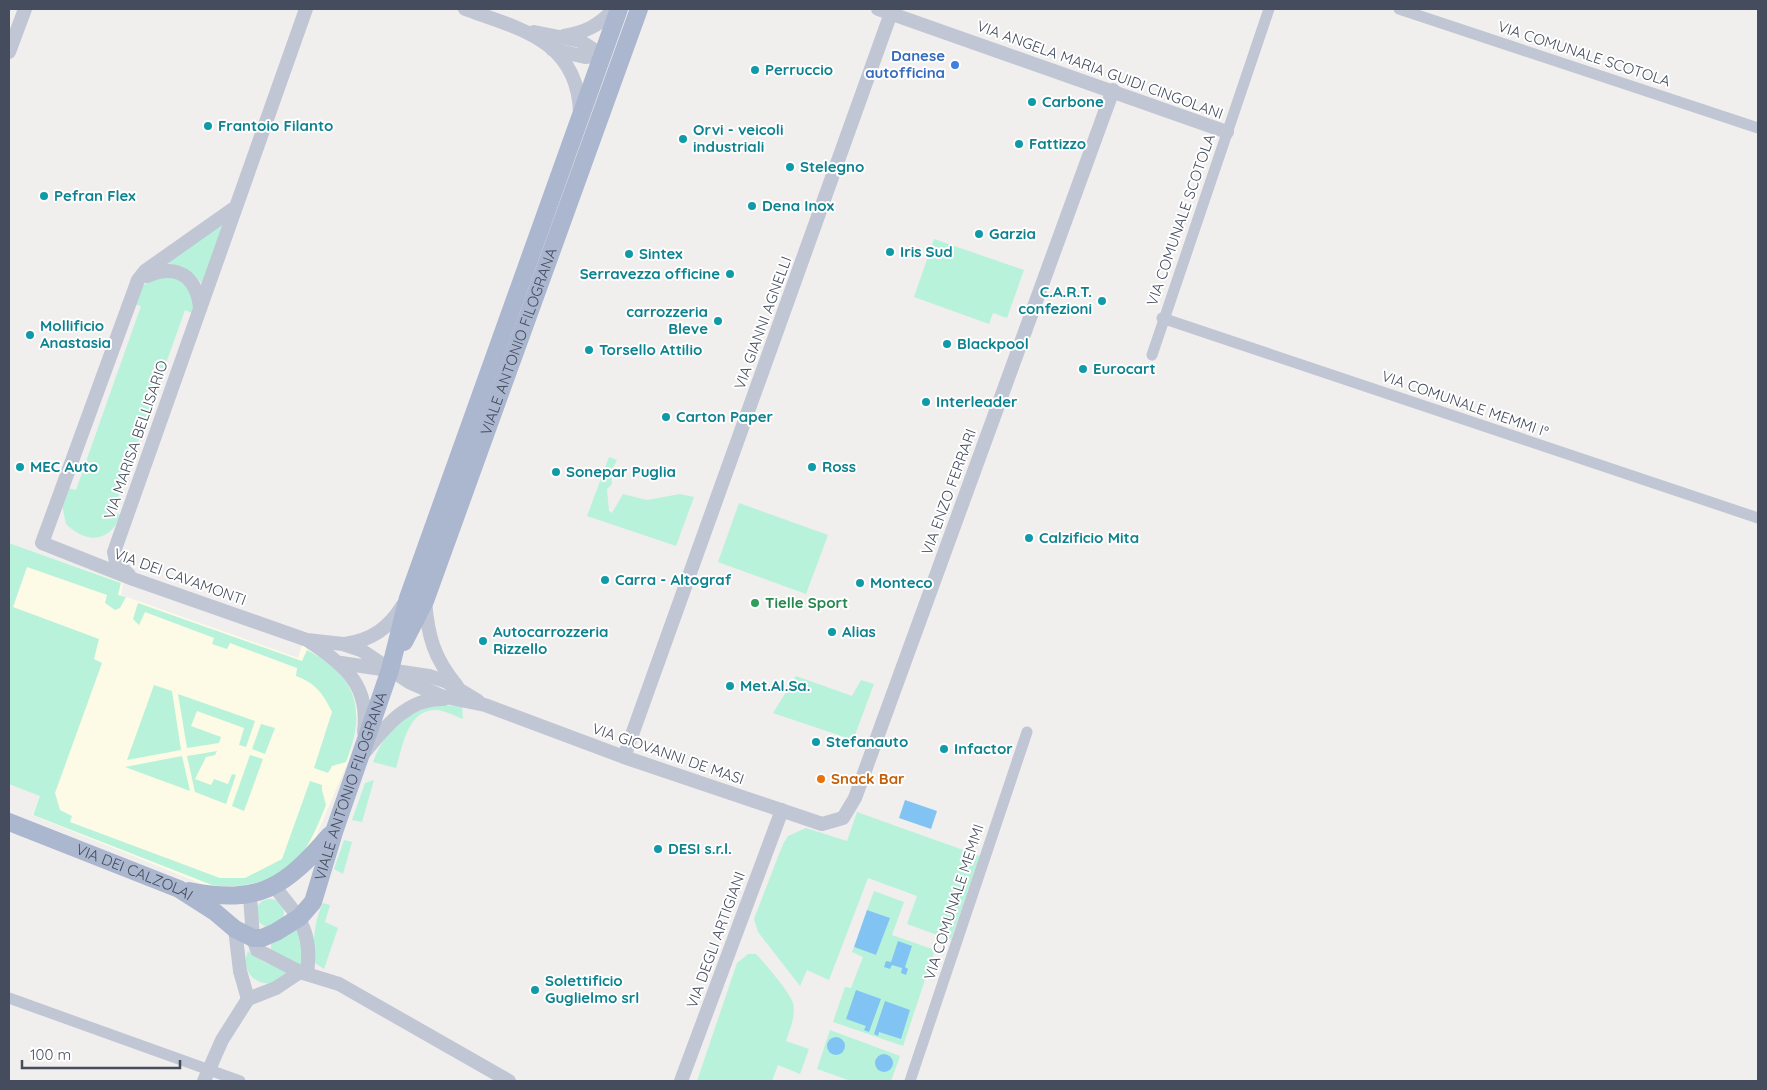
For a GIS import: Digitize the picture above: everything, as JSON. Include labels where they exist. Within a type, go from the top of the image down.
[{"type":"main road","name":"VIALE ANTONIO FILOGRANA","points":[[416,600],[580,118],[620,9]]},
{"type":"main road","name":"VIALE ANTONIO FILOGRANA","points":[[300,917],[313,902],[335,829],[390,670],[639,9]]},
{"type":"main road","points":[[602,55],[619,62]]},
{"type":"main road","name":"VIA DEI CALZOLAI","points":[[9,822],[179,889],[215,912],[235,929],[252,938]]},
{"type":"main road","points":[[179,889],[212,896],[250,896],[274,886],[306,864],[335,829]]},
{"type":"main road","points":[[252,938],[262,938],[276,932],[300,917]]},
{"type":"street","points":[[9,52],[24,9]]},
{"type":"street","name":"VIA MARISA BELLISARIO","points":[[133,579],[116,562],[114,552],[233,209],[306,9]]},
{"type":"street","points":[[465,9],[537,36],[552,49],[568,68],[577,86],[580,118]]},
{"type":"street","points":[[563,37],[588,30],[602,22],[614,9]]},
{"type":"street","name":"VIA COMUNALE SCOTOLA","points":[[1152,355],[1162,318],[1269,9]]},
{"type":"street","name":"VIA COMUNALE SCOTOLA","points":[[1399,9],[1758,128]]},
{"type":"street","name":"VIA ANGELA MARIA GUIDI CINGOLANI","points":[[885,11],[1113,90],[1227,132]]},
{"type":"street","name":"VIA GIANNI AGNELLI","points":[[624,756],[885,11]]},
{"type":"street","points":[[526,31],[580,41],[602,55]]},
{"type":"street","points":[[552,49],[585,57],[602,55]]},
{"type":"street","name":"VIA ENZO FERRARI","points":[[842,818],[858,789],[1113,90]]},
{"type":"street","points":[[138,280],[145,271],[233,209]]},
{"type":"street","points":[[138,280],[160,270],[176,272],[189,278],[198,292],[200,307]]},
{"type":"street","name":"VIA DEI CAVAMONTI","points":[[138,280],[42,543],[133,579],[307,640]]},
{"type":"street","name":"VIA COMUNALE MEMMI I°","points":[[1162,318],[1758,518]]},
{"type":"street","points":[[343,644],[370,638],[416,600],[440,666],[457,694]]},
{"type":"street","points":[[307,640],[343,644],[376,658],[390,670],[424,690],[457,694]]},
{"type":"street","points":[[307,640],[341,662],[353,676],[366,715],[360,758]]},
{"type":"street","points":[[341,662],[390,670]]},
{"type":"street","points":[[360,758],[399,714],[423,701],[457,694]]},
{"type":"street","name":"VIA GIOVANNI DE MASI","points":[[457,694],[624,756],[822,824],[842,818]]},
{"type":"street","name":"VIA COMUNALE MEMMI","points":[[910,1081],[1027,732]]},
{"type":"street","name":"VIA DEGLI ARTIGIANI","points":[[681,1081],[782,810]]},
{"type":"street","points":[[274,886],[300,917],[306,930],[304,973]]},
{"type":"street","points":[[250,896],[252,938],[257,950],[304,973],[353,992],[509,1081]]},
{"type":"street","points":[[235,929],[240,971],[248,999]]},
{"type":"street","points":[[207,1075],[222,1040],[248,999],[276,988],[304,973]]},
{"type":"street","points":[[9,998],[207,1075],[240,1081]]},
{"type":"shaded area","points":[[9,543],[123,583],[121,595],[298,658],[302,645],[316,652],[353,690],[357,713],[350,757],[314,841],[303,859],[262,883],[235,890],[207,886],[32,815],[40,796],[9,648]]},
{"type":"green space","points":[[219,225],[222,227],[202,284],[194,275],[186,270],[166,263]]},
{"type":"green space","points":[[934,239],[1024,270],[1007,318],[993,313],[989,324],[914,297]]},
{"type":"green space","points":[[158,276],[180,278],[193,296],[194,314],[185,310],[113,512],[121,515],[110,531],[97,537],[89,537],[74,531],[66,524],[62,505],[68,488],[76,490],[141,306],[134,304],[142,286]]},
{"type":"green space","points":[[609,457],[617,460],[611,471],[612,484],[607,489],[609,511],[612,513],[623,494],[647,500],[680,494],[694,497],[676,546],[587,516]]},
{"type":"green space","points":[[739,503],[828,535],[806,594],[718,562]]},
{"type":"green space","points":[[9,543],[121,583],[118,595],[126,597],[120,608],[115,610],[105,603],[107,595],[27,567],[13,607],[99,639],[94,659],[102,663],[55,793],[60,810],[72,816],[70,822],[220,878],[245,878],[282,859],[310,781],[322,785],[326,805],[308,844],[292,865],[283,872],[260,882],[235,886],[212,885],[33,815],[40,796],[9,784]]},
{"type":"green space","points":[[138,603],[302,661],[307,650],[324,660],[347,683],[353,696],[356,710],[356,726],[346,762],[332,766],[328,773],[314,768],[332,712],[318,689],[296,676],[297,668],[230,643],[227,649],[212,644],[214,638],[145,612],[139,625],[133,619]]},
{"type":"green space","points":[[796,676],[852,696],[861,680],[874,684],[853,740],[773,713]]},
{"type":"green space","points":[[154,685],[172,691],[181,750],[127,760]]},
{"type":"green space","points":[[178,694],[255,721],[246,747],[239,745],[244,728],[197,711],[191,726],[221,737],[219,743],[187,748]]},
{"type":"green space","points":[[439,705],[462,706],[463,719],[447,712],[427,711],[413,722],[408,730],[396,768],[373,762],[384,740],[398,724],[416,712]]},
{"type":"green space","points":[[261,724],[275,728],[265,754],[252,749]]},
{"type":"green space","points":[[217,751],[215,755],[206,757],[195,779],[211,785],[214,779],[228,784],[232,774],[236,775],[226,804],[195,792],[187,756]]},
{"type":"green space","points":[[250,755],[263,759],[244,811],[232,806]]},
{"type":"green space","points":[[182,756],[190,791],[125,767]]},
{"type":"green space","points":[[374,780],[362,822],[352,820],[365,783]]},
{"type":"green space","points":[[857,812],[980,856],[951,940],[907,924],[917,896],[868,878],[829,980],[807,970],[800,986],[758,932],[754,919],[783,844],[788,836],[806,828],[847,841]]},
{"type":"green space","points":[[344,840],[352,842],[343,874],[334,869]]},
{"type":"green space","points":[[874,891],[904,902],[892,935],[935,950],[903,1046],[833,1022],[845,987],[851,988],[863,957],[852,952],[854,947],[876,955],[889,918],[867,910]]},
{"type":"green space","points":[[270,899],[280,903],[284,913],[280,923],[270,927],[260,923],[256,913],[260,903]]},
{"type":"green space","points":[[323,903],[330,905],[325,922],[338,928],[324,969],[315,963],[314,948],[314,933]]},
{"type":"green space","points":[[296,928],[300,937],[303,966],[271,952],[271,944]]},
{"type":"green space","points":[[248,951],[264,962],[288,972],[281,979],[273,983],[258,981],[247,969]]},
{"type":"green space","points":[[748,954],[756,954],[793,1003],[793,1018],[786,1041],[809,1049],[800,1074],[778,1065],[772,1081],[697,1081],[737,963]]},
{"type":"green space","points":[[830,1030],[900,1056],[891,1081],[851,1081],[817,1069]]},
{"type":"water","points":[[905,800],[937,811],[931,829],[899,818]]},
{"type":"water","points":[[867,910],[890,918],[876,955],[854,947]]},
{"type":"water","points":[[898,941],[912,946],[905,967],[908,969],[906,975],[901,973],[902,968],[892,965],[890,969],[884,967],[886,961],[891,962]]},
{"type":"water","points":[[856,990],[881,999],[869,1032],[864,1030],[866,1026],[846,1019]]},
{"type":"water","points":[[885,1001],[910,1010],[901,1039],[879,1032],[878,1036],[874,1034]]},
{"type":"water","points":[[836,1037],[844,1042],[845,1046],[840,1054],[836,1055],[828,1050],[827,1046],[832,1038]]},
{"type":"water","points":[[884,1054],[892,1059],[893,1063],[888,1071],[884,1072],[876,1067],[875,1063],[880,1055]]},
{"type":"place","name":"Danese autofficina","points":[[955,65]]},
{"type":"place","name":"Perruccio","points":[[755,70]]},
{"type":"place","name":"Carbone","points":[[1032,102]]},
{"type":"place","name":"Frantoio Filanto","points":[[208,126]]},
{"type":"place","name":"Orvi - veicoli industriali","points":[[683,139]]},
{"type":"place","name":"Fattizzo","points":[[1019,144]]},
{"type":"place","name":"Stelegno","points":[[790,167]]},
{"type":"place","name":"Pefran Flex","points":[[44,196]]},
{"type":"place","name":"Dena Inox","points":[[752,206]]},
{"type":"place","name":"Garzia","points":[[979,234]]},
{"type":"place","name":"Iris Sud","points":[[890,252]]},
{"type":"place","name":"Sintex","points":[[629,254]]},
{"type":"place","name":"Serravezza officine","points":[[730,274]]},
{"type":"place","name":"C.A.R.T. confezioni","points":[[1102,301]]},
{"type":"place","name":"carrozzeria Bleve","points":[[718,321]]},
{"type":"place","name":"Mollificio Anastasia","points":[[30,335]]},
{"type":"place","name":"Blackpool","points":[[947,344]]},
{"type":"place","name":"Torsello Attilio","points":[[589,350]]},
{"type":"place","name":"Eurocart","points":[[1083,369]]},
{"type":"place","name":"Interleader","points":[[926,402]]},
{"type":"place","name":"Carton Paper","points":[[666,417]]},
{"type":"place","name":"MEC Auto","points":[[20,467]]},
{"type":"place","name":"Ross","points":[[812,467]]},
{"type":"place","name":"Sonepar Puglia","points":[[556,472]]},
{"type":"place","name":"Calzificio Mita","points":[[1029,538]]},
{"type":"place","name":"Carra - Altograf","points":[[605,580]]},
{"type":"place","name":"Monteco","points":[[860,583]]},
{"type":"place","name":"Tielle Sport","points":[[755,603]]},
{"type":"place","name":"Alias","points":[[832,632]]},
{"type":"place","name":"Autocarrozzeria Rizzello","points":[[483,641]]},
{"type":"place","name":"Met.Al.Sa.","points":[[730,686]]},
{"type":"place","name":"Stefanauto","points":[[816,742]]},
{"type":"place","name":"Infactor","points":[[944,749]]},
{"type":"place","name":"Snack Bar","points":[[821,779]]},
{"type":"place","name":"DESI s.r.l.","points":[[658,849]]},
{"type":"place","name":"Solettificio Guglielmo srl","points":[[535,990]]}]
